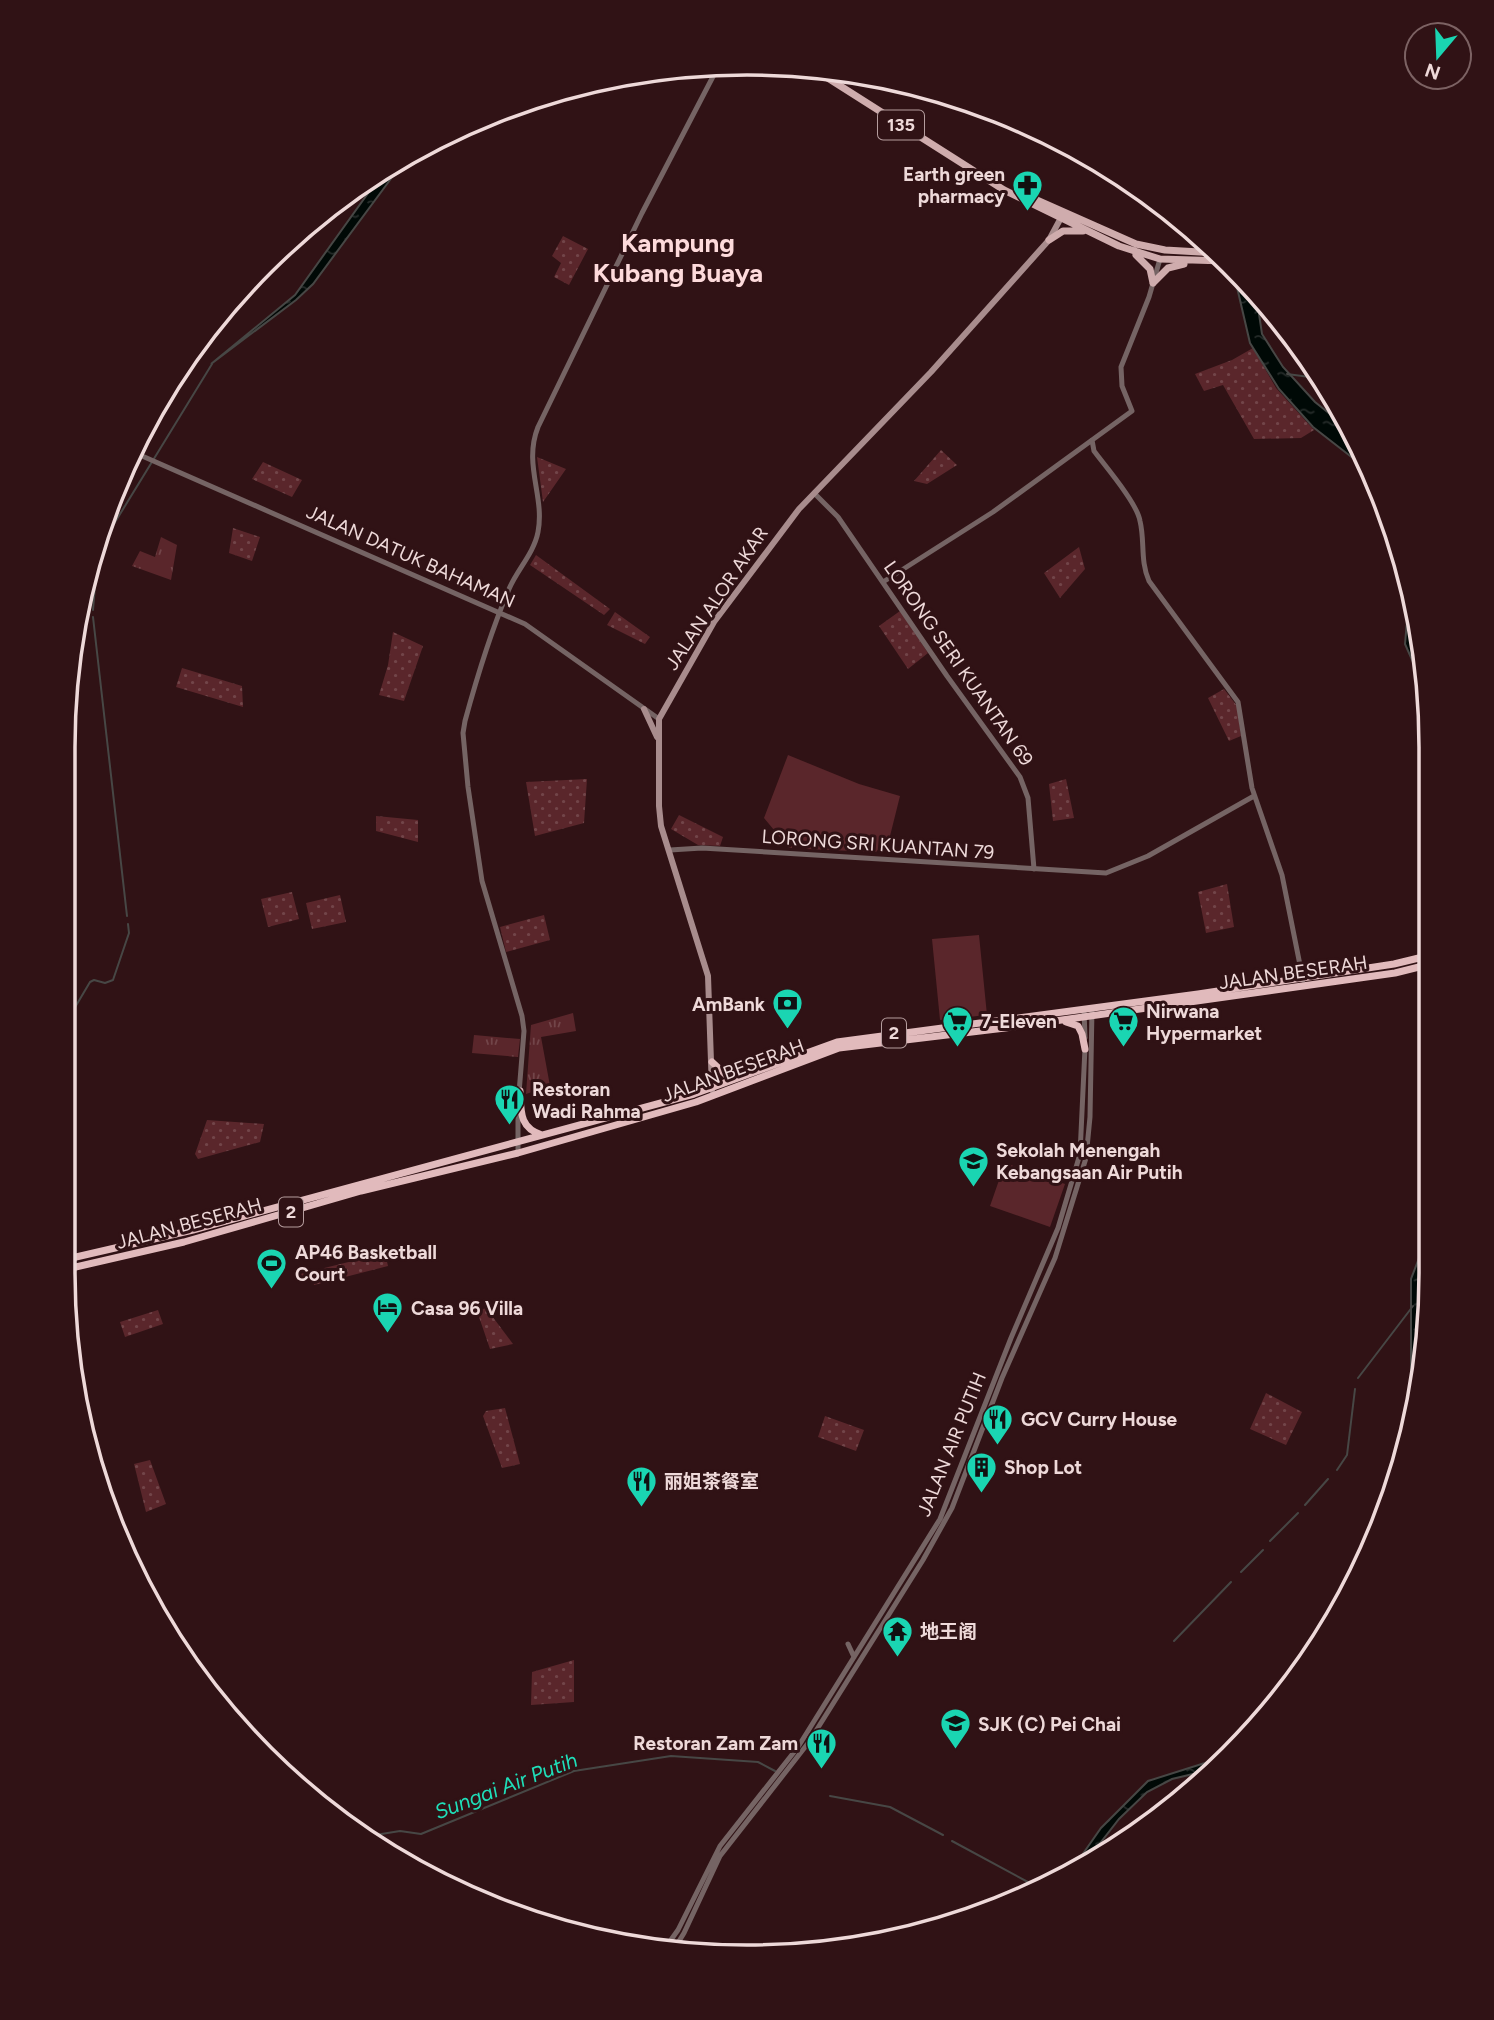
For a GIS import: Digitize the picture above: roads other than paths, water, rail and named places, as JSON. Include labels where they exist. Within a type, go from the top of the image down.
[{"type":"highway","name":"JALAN BESERAH","points":[[1304,982],[1419,958]]},
{"type":"highway","name":"JALAN BESERAH","points":[[75,1257],[193,1230],[543,1135],[712,1093],[746,1075],[829,1044],[857,1038],[1088,1013],[1419,967]]},
{"type":"highway","name":"JALAN BESERAH","points":[[75,1267],[184,1242],[361,1191],[518,1153],[712,1093],[839,1048],[1056,1021],[1088,1013]]},
{"type":"highway","points":[[1056,1021],[1075,1024],[1082,1034],[1085,1049]]},
{"type":"highway","points":[[712,1062],[726,1074],[746,1075]]},
{"type":"highway","points":[[520,1091],[523,1122],[529,1130],[543,1135]]},
{"type":"main road","name":"135","points":[[833,81],[992,180],[1128,250],[1160,259],[1210,261]]},
{"type":"main road","name":"135","points":[[1063,215],[1136,244],[1156,249],[1201,252]]},
{"type":"main road","name":"JALAN ALOR AKAR","points":[[712,1093],[708,976],[661,826],[659,719],[714,622],[782,529],[931,373],[1049,240],[1063,215]]},
{"type":"main road","points":[[1049,240],[1070,229],[1101,237]]},
{"type":"main road","points":[[1128,250],[1147,265],[1153,283],[1168,268],[1199,261]]},
{"type":"main road","points":[[1160,259],[1165,254],[1188,252]]},
{"type":"main road","points":[[644,709],[659,742]]},
{"type":"street","points":[[518,1153],[524,1031],[522,1016],[482,881],[463,733],[499,611],[533,547],[539,529],[531,452],[538,427],[642,213],[713,77]]},
{"type":"street","points":[[883,582],[993,512],[1132,411],[1122,386],[1121,367],[1160,259]]},
{"type":"street","points":[[1091,440],[1094,451],[1138,513],[1143,537],[1143,564],[1149,581],[1238,702],[1254,796],[1282,875],[1304,982]]},
{"type":"street","name":"JALAN DATUK BAHAMAN","points":[[142,456],[499,611],[536,631],[659,719]]},
{"type":"street","name":"LORONG SERI KUANTAN 69","points":[[814,493],[838,517],[1020,777],[1028,798],[1034,869]]},
{"type":"street","name":"LORONG SRI KUANTAN 79","points":[[670,850],[702,848],[1106,873],[1134,863],[1254,796]]},
{"type":"street","name":"JALAN AIR PUTIH","points":[[671,1940],[720,1846],[793,1754],[940,1519],[1011,1338],[1049,1254],[1080,1154],[1088,1013]]},
{"type":"street","name":"JALAN AIR PUTIH","points":[[679,1941],[720,1856],[809,1742],[951,1512],[998,1389],[1064,1234],[1088,1143],[1088,1013]]},
{"type":"street","points":[[869,1634],[877,1633]]},
{"type":"street","points":[[848,1644],[855,1657]]},
{"type":"water","points":[[393,176],[313,284],[211,364],[295,295],[369,191]]},
{"type":"water","points":[[1237,288],[1259,312],[1262,334],[1283,367],[1315,402],[1331,415],[1353,458],[1313,427],[1279,389],[1250,343]]},
{"type":"water","points":[[1407,622],[1413,663],[1405,644]]},
{"type":"water","points":[[1419,1258],[1411,1373],[1411,1279]]},
{"type":"water","points":[[1207,1762],[1195,1774],[1172,1779],[1147,1792],[1119,1819],[1098,1845],[1082,1856],[1101,1828],[1148,1781]]},
{"type":"waterway","points":[[113,526],[212,364]]},
{"type":"waterway","points":[[1287,374],[1308,377]]},
{"type":"waterway","points":[[93,610],[95,586]]},
{"type":"waterway","points":[[93,617],[127,916]]},
{"type":"waterway","points":[[75,1007],[90,982],[94,980],[105,983],[113,980],[129,933],[128,924]]},
{"type":"waterway","points":[[1358,1378],[1413,1306]]},
{"type":"waterway","points":[[1337,1470],[1347,1455],[1355,1389]]},
{"type":"waterway","points":[[1305,1505],[1328,1479]]},
{"type":"waterway","points":[[1270,1541],[1298,1513]]},
{"type":"waterway","points":[[1241,1572],[1263,1550]]},
{"type":"waterway","points":[[1174,1641],[1231,1582]]},
{"type":"waterway","name":"Sungai Air Putih","points":[[378,1835],[400,1831],[421,1834],[574,1771],[671,1756],[758,1762],[775,1771]]},
{"type":"waterway","name":"Sungai Air Putih","points":[[830,1796],[890,1807],[943,1835]]},
{"type":"waterway","name":"Sungai Air Putih","points":[[952,1841],[1029,1882]]},
{"type":"place","name":"Earth green pharmacy","points":[[1028,212]]},
{"type":"place","name":"AmBank","points":[[788,1031]]},
{"type":"place","name":"7-Eleven","points":[[958,1048]]},
{"type":"place","name":"Nirwana Hypermarket","points":[[1123,1049]]},
{"type":"place","name":"Restoran Wadi Rahma","points":[[509,1127]]},
{"type":"place","name":"Sekolah Menengah Kebangsaan Air Putih","points":[[973,1188]]},
{"type":"place","name":"AP46 Basketball Court","points":[[272,1290]]},
{"type":"place","name":"Casa 96 Villa","points":[[388,1335]]},
{"type":"place","name":"GCV Curry House","points":[[998,1446]]},
{"type":"place","name":"Shop Lot","points":[[981,1494]]},
{"type":"place","name":"丽姐茶餐室","points":[[641,1508]]},
{"type":"place","name":"地王阁","points":[[897,1658]]},
{"type":"place","name":"SJK (C) Pei Chai","points":[[955,1751]]},
{"type":"place","name":"Restoran Zam Zam","points":[[821,1770]]},
{"type":"district","name":"Kampung Kubang Buaya","points":[[678,258]]}]
